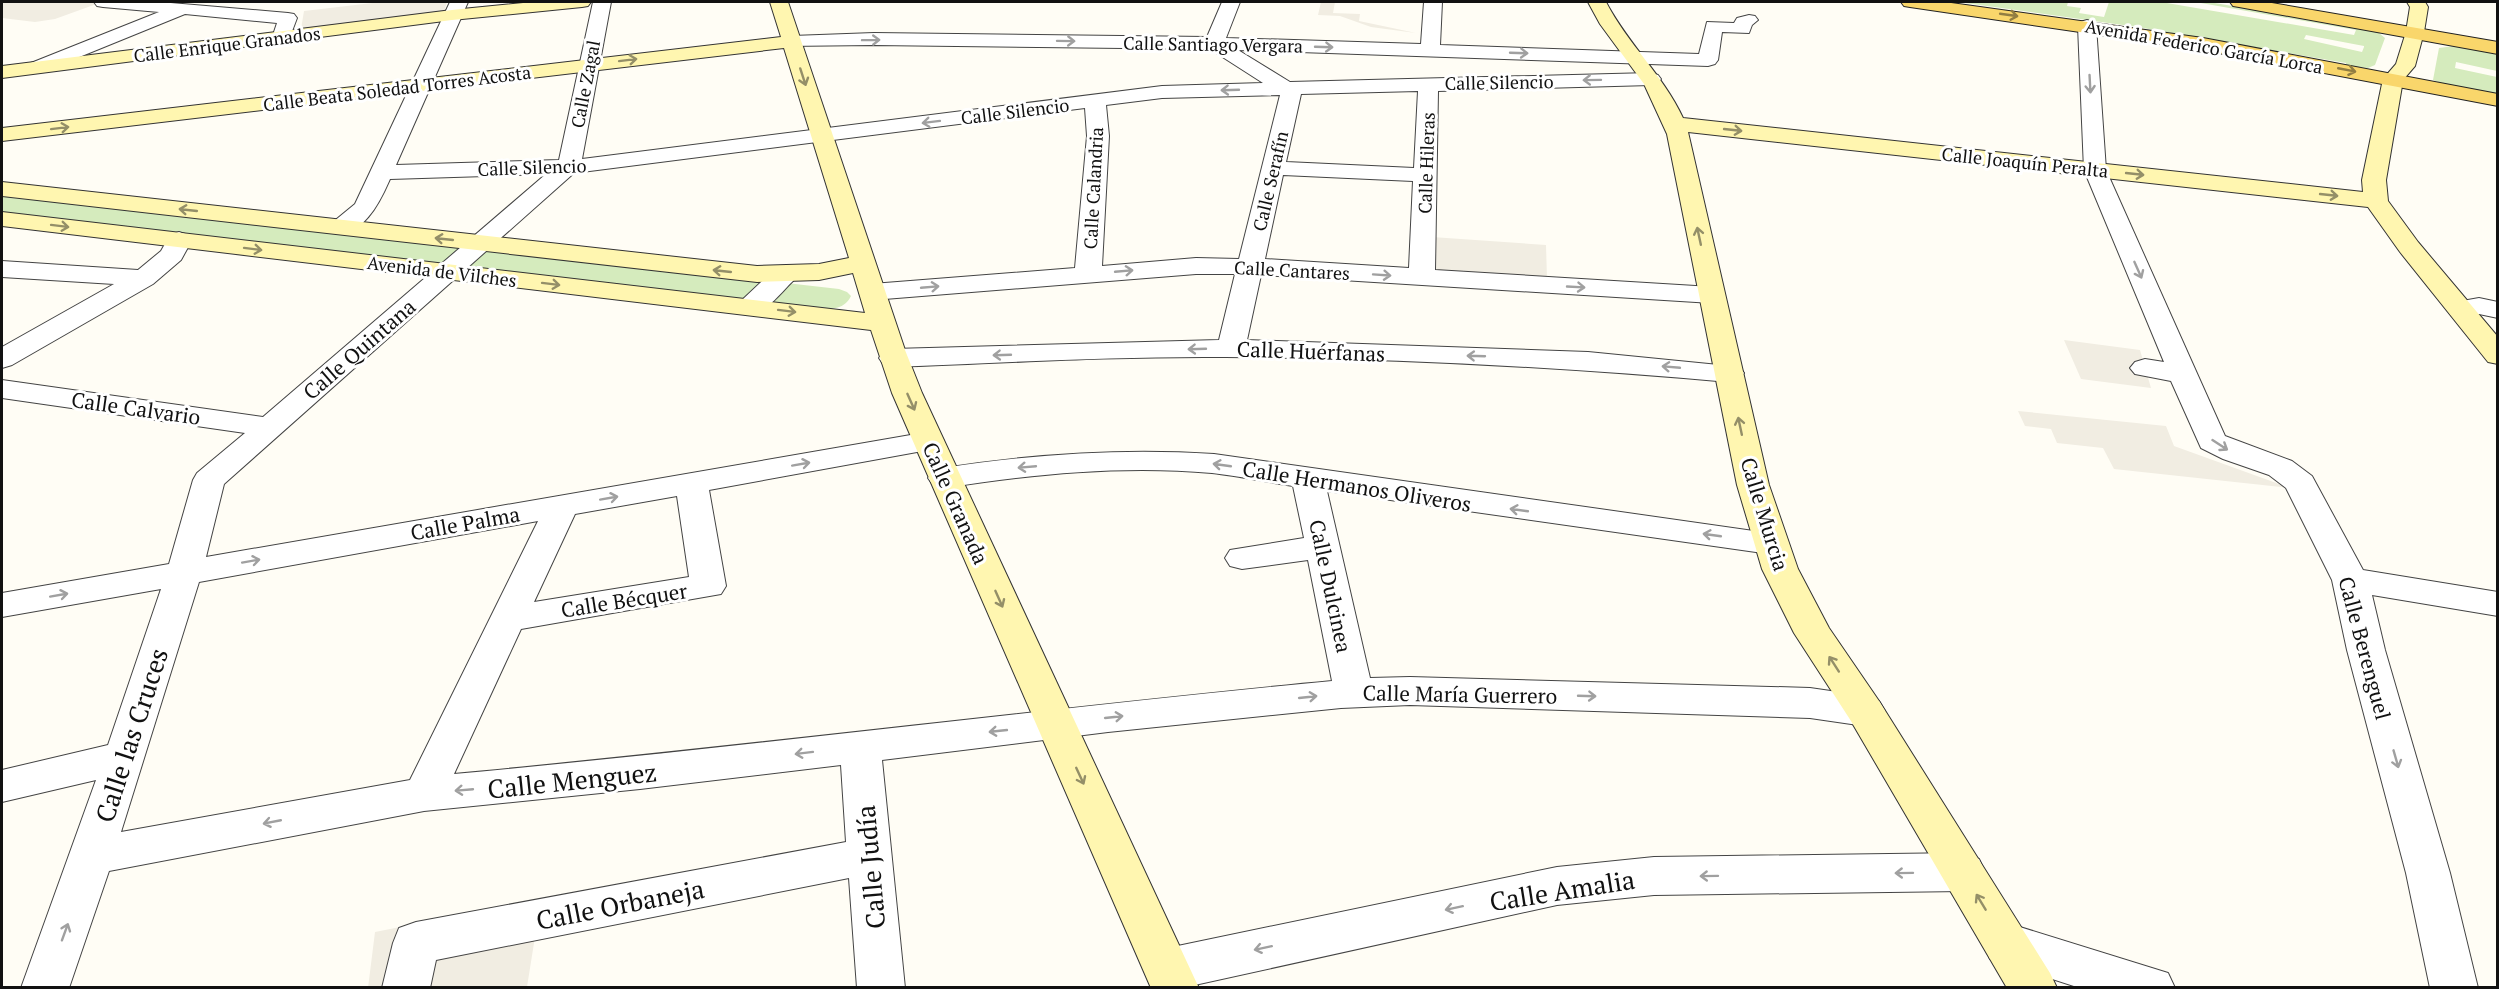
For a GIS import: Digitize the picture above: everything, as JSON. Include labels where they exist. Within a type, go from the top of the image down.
[{"type":"main road","name":"Avenida Federico García Lorca","points":[[1910,2],[2087,26],[2393,79],[2498,100]]},
{"type":"main road","points":[[2239,2],[2498,48]]},
{"type":"street","points":[[103,2],[288,18],[281,38]]},
{"type":"street","points":[[38,67],[202,2]]},
{"type":"street","name":"Calle Enrique Granados","points":[[2,72],[281,38],[455,8],[582,2]]},
{"type":"street","name":"Calle Zagal","points":[[568,166],[602,2]]},
{"type":"street","name":"Calle Granada","points":[[779,2],[893,358],[944,478],[1172,978]]},
{"type":"street","points":[[1231,2],[1214,43],[1285,88]]},
{"type":"street","points":[[1397,84],[1421,50],[1433,2]]},
{"type":"street","name":"Calle Murcia","points":[[1597,2],[1605,21],[1643,68],[1666,103],[1674,124],[1754,488],[1770,543],[1785,579],[1814,633],[1865,711],[2033,987]]},
{"type":"street","points":[[2423,3],[2405,66],[2393,79],[2374,180],[2376,201],[2409,247],[2498,356]]},
{"type":"street","points":[[339,227],[365,208],[455,8]]},
{"type":"street","points":[[1643,68],[1708,60],[1714,26],[1742,29],[1743,22],[1749,20]]},
{"type":"street","name":"Calle Berenguel","points":[[2087,26],[2095,170],[2212,441],[2224,450],[2284,469],[2300,483],[2349,580],[2366,650],[2428,873],[2454,987]]},
{"type":"street","name":"Calle Santiago Vergara","points":[[792,42],[883,39],[1214,43],[1421,50],[1643,68]]},
{"type":"street","name":"Calle Beata Soledad Torres Acosta","points":[[2,135],[792,42]]},
{"type":"street","name":"Calle Silencio","points":[[381,172],[568,166],[1162,92],[1428,84],[1643,68]]},
{"type":"street","name":"Calle Hileras","points":[[1422,278],[1428,84]]},
{"type":"street","name":"Calle Serafín","points":[[1231,348],[1291,92],[1285,88]]},
{"type":"street","name":"Calle Calandria","points":[[1088,274],[1098,136],[1095,101]]},
{"type":"street","name":"Calle Joaquín Peralta","points":[[1674,124],[2376,201]]},
{"type":"street","points":[[480,243],[568,166]]},
{"type":"street","points":[[1274,168],[1426,175]]},
{"type":"street","name":"Avenida de Vilches","points":[[2,189],[756,274],[784,275],[819,272],[867,277]]},
{"type":"street","name":"Avenida de Vilches","points":[[2,219],[882,323]]},
{"type":"street","points":[[2,358],[144,278],[171,255],[179,240]]},
{"type":"street","name":"Calle Quintana","points":[[270,427],[480,243]]},
{"type":"street","name":"Calle Cantares","points":[[867,277],[1088,274],[1196,266],[1250,267],[1712,295]]},
{"type":"street","points":[[2,269],[144,278]]},
{"type":"street","points":[[752,307],[784,275]]},
{"type":"street","points":[[2461,309],[2479,306],[2498,310]]},
{"type":"street","name":"Calle Huérfanas","points":[[893,358],[1231,348],[1588,361],[1729,373]]},
{"type":"street","points":[[2145,368],[2183,374]]},
{"type":"street","name":"Calle Calvario","points":[[2,389],[270,427]]},
{"type":"street","name":"Calle las Cruces","points":[[45,987],[92,856],[184,573],[226,421]]},
{"type":"street","points":[[209,480],[270,427]]},
{"type":"street","name":"Calle Palma","points":[[2,605],[928,441]]},
{"type":"street","name":"Calle Hermanos Oliveros","points":[[944,478],[1026,467],[1105,461],[1165,460],[1214,464],[1770,543]]},
{"type":"street","name":"Calle Dulcinea","points":[[1308,478],[1354,693]]},
{"type":"street","name":"Calle Bécquer","points":[[508,619],[708,586],[691,483]]},
{"type":"street","points":[[424,794],[562,506]]},
{"type":"street","points":[[1242,558],[1322,547]]},
{"type":"street","points":[[2349,580],[2498,604]]},
{"type":"street","name":"Calle María Guerrero","points":[[1056,724],[1354,693],[1410,691],[1798,703],[1865,711]]},
{"type":"street","name":"Calle Menguez","points":[[92,856],[424,794],[640,773],[1056,724]]},
{"type":"street","name":"Calle Judía","points":[[860,746],[881,987]]},
{"type":"street","points":[[2,786],[122,758]]},
{"type":"street","name":"Calle Orbaneja","points":[[406,987],[416,944],[868,856]]},
{"type":"street","name":"Calle Amalia","points":[[1172,978],[1557,886],[1654,876],[1963,872]]},
{"type":"street","points":[[2007,944],[2151,987]]},
{"type":"green space","points":[[1958,2],[2068,2],[2067,6],[2081,8],[2079,13],[2104,17],[2109,2],[2161,2],[2354,35],[2356,30],[2195,2],[2209,2],[2366,29],[2379,33],[2385,38],[2375,65],[2368,68],[2346,66],[2346,63],[2137,27]],"holes":[[[2306,35],[2364,46],[2362,52],[2304,39]]]},
{"type":"green space","points":[[2454,46],[2497,54],[2497,71],[2456,62],[2455,68],[2497,77],[2497,96],[2433,80],[2439,48]]},
{"type":"green space","points":[[2,194],[839,289],[851,296],[842,306],[820,310],[2,214]]},
{"type":"shaded area","points":[[2,2],[102,2],[55,19],[35,22],[2,18]]},
{"type":"shaded area","points":[[381,2],[447,2],[444,12],[301,29],[304,11]]},
{"type":"shaded area","points":[[1321,2],[1335,2],[1333,13],[1360,14],[1359,21],[1416,33],[1371,27],[1340,16],[1318,15]]},
{"type":"shaded area","points":[[1432,237],[1546,245],[1547,279],[1431,270]]},
{"type":"shaded area","points":[[2064,340],[2140,350],[2151,388],[2081,379]]},
{"type":"shaded area","points":[[2018,411],[2166,426],[2174,446],[2290,488],[2114,469],[2103,448],[2057,443],[2051,429],[2025,426]]},
{"type":"shaded area","points":[[537,900],[534,943],[527,987],[368,988],[375,932]]}]
